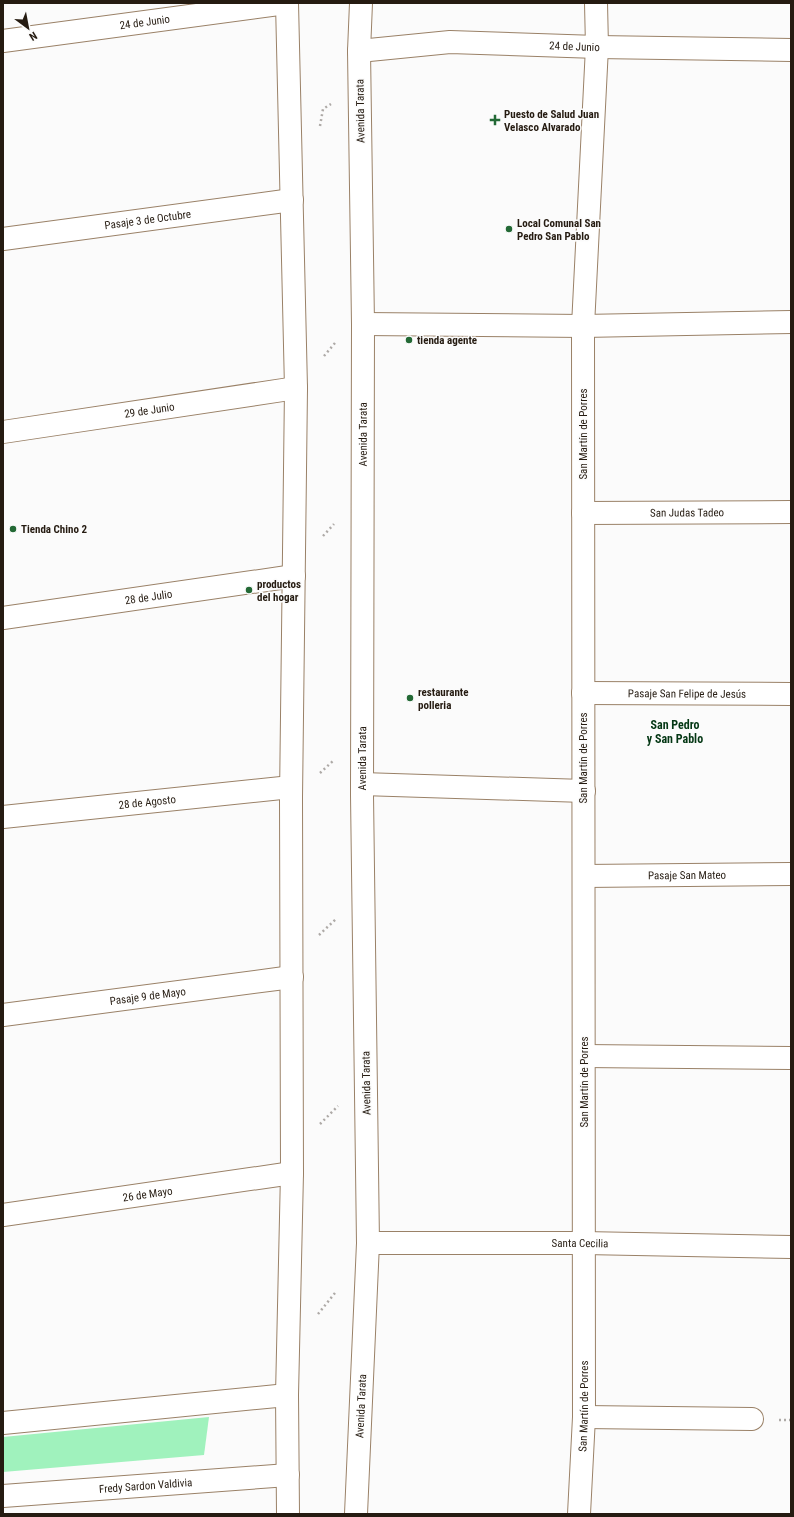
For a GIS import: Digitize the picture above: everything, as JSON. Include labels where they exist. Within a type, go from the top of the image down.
[{"type":"main road","name":"24 de Junio","points":[[3,41],[287,3]]},
{"type":"main road","points":[[287,3],[296,388],[291,787],[292,1173],[287,1395],[288,1514]]},
{"type":"main road","name":"Avenida Tarata","points":[[356,1514],[368,1243],[362,784],[363,324],[359,51],[360,3]]},
{"type":"main road","name":"San Martín de Porres","points":[[579,1514],[584,1417],[583,326],[597,48],[596,3]]},
{"type":"main road","name":"24 de Junio","points":[[359,51],[450,42],[597,48],[791,50]]},
{"type":"main road","name":"Pasaje 3 de Octubre","points":[[3,239],[292,200]]},
{"type":"main road","points":[[363,324],[583,326],[791,322]]},
{"type":"main road","name":"29 de Junio","points":[[3,432],[296,388]]},
{"type":"main road","name":"San Judas Tadeo","points":[[583,513],[791,512]]},
{"type":"main road","name":"28 de Julio","points":[[3,618],[294,576]]},
{"type":"main road","name":"Pasaje San Felipe de Jesús","points":[[583,693],[791,694]]},
{"type":"main road","points":[[362,784],[584,791]]},
{"type":"main road","name":"28 de Agosto","points":[[3,817],[291,787]]},
{"type":"main road","name":"Pasaje San Mateo","points":[[584,876],[791,874]]},
{"type":"main road","name":"Pasaje 9 de Mayo","points":[[3,1014],[292,977]]},
{"type":"main road","points":[[584,1056],[791,1058]]},
{"type":"main road","name":"26 de Mayo","points":[[3,1215],[292,1173]]},
{"type":"main road","name":"Santa Cecilia","points":[[368,1243],[584,1243],[791,1247]]},
{"type":"main road","points":[[3,1423],[287,1395]]},
{"type":"main road","points":[[584,1417],[752,1419]]},
{"type":"main road","name":"Fredy Sardon Valdivia","points":[[3,1496],[288,1475]]},
{"type":"green space","points":[[209,1417],[204,1455],[3,1472],[3,1437]]},
{"type":"place","name":"Puesto de Salud Juan Velasco Alvarado","points":[[495,120]]},
{"type":"place","name":"Local Comunal San Pedro San Pablo","points":[[509,229]]},
{"type":"place","name":"tienda agente","points":[[409,340]]},
{"type":"place","name":"Tienda Chino 2","points":[[13,529]]},
{"type":"place","name":"productos del hogar","points":[[249,590]]},
{"type":"place","name":"restaurante polleria","points":[[410,698]]},
{"type":"district","name":"San Pedro y San Pablo","points":[[675,732]]}]
